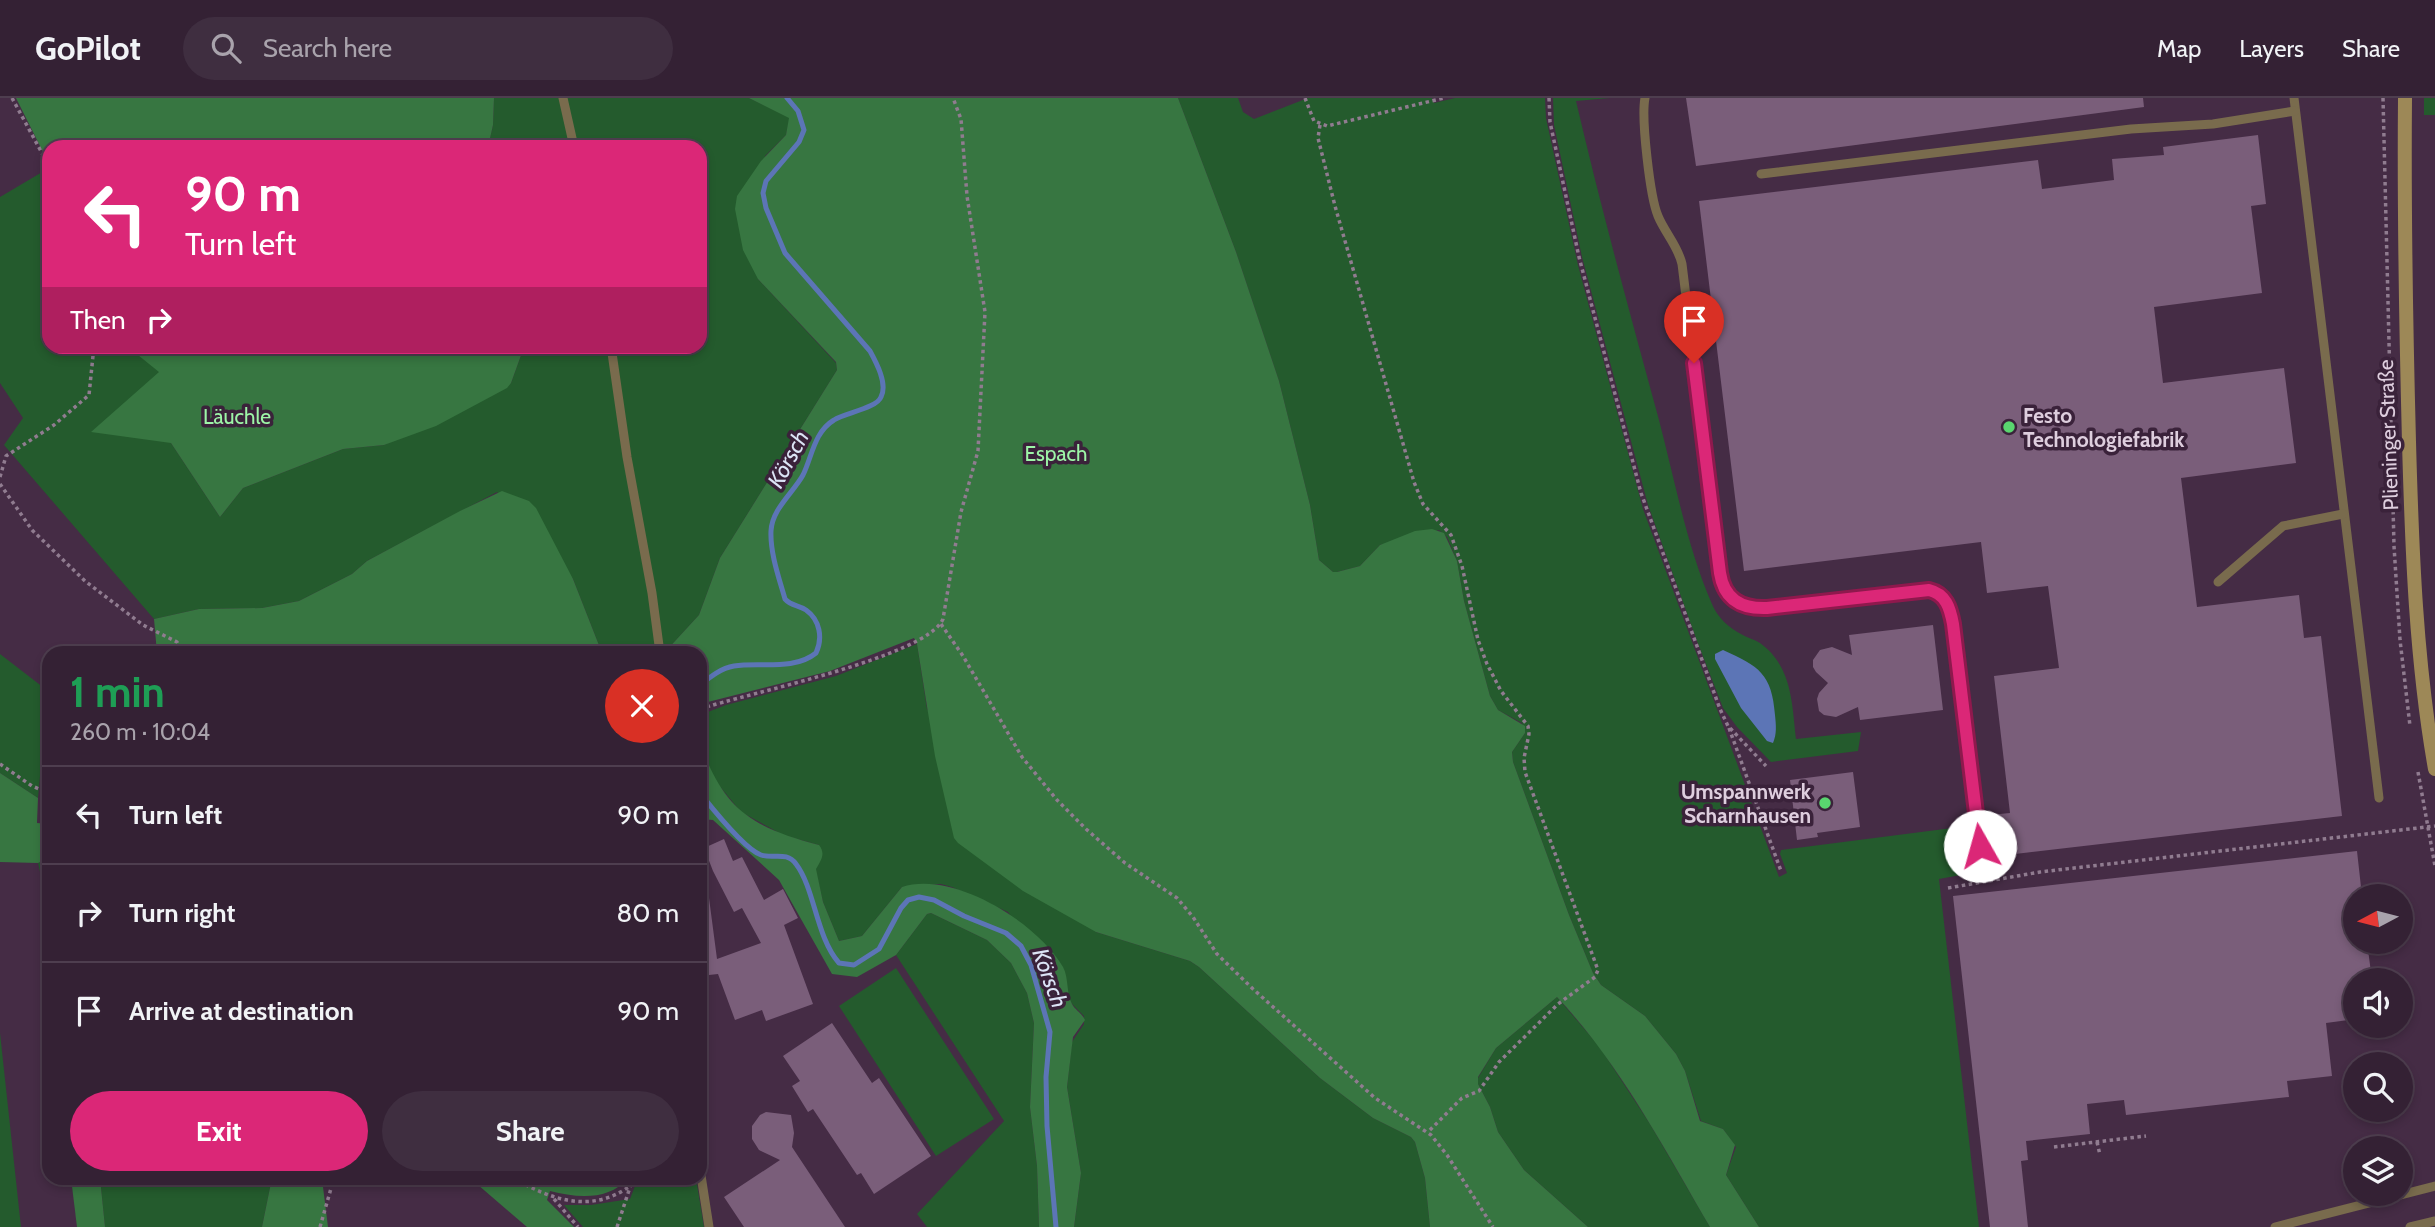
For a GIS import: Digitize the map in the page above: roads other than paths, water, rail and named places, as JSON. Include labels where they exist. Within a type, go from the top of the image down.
[{"type":"main road","name":"Plieninger Straße","points":[[2404,98],[2405,293],[2413,556],[2419,650],[2435,769]]},
{"type":"lane","points":[[563,98],[572,140]]},
{"type":"lane","points":[[1645,98],[1644,121],[1655,208],[1682,264],[1724,589],[1736,603],[1754,608],[1925,590],[1943,596],[1948,603],[1953,624],[1980,846]]},
{"type":"lane","points":[[2294,98],[2379,798]]},
{"type":"lane","points":[[1761,174],[2162,126],[2213,124],[2295,111]]},
{"type":"lane","points":[[612,354],[659,646]]},
{"type":"lane","points":[[2218,582],[2283,526],[2343,514]]},
{"type":"lane","points":[[702,1185],[709,1227]]},
{"type":"lane","points":[[2274,1227],[2435,1186]]},
{"type":"lane","points":[[2410,1227],[2435,1221]]},
{"type":"water","points":[[1723,650],[1746,661],[1767,681],[1775,715],[1776,733],[1773,743],[1767,741],[1741,708],[1715,659],[1715,654]]},
{"type":"waterway","name":"Körsch","points":[[707,680],[729,667],[787,664],[807,659],[816,653],[820,635],[817,624],[806,610],[785,599],[772,548],[772,523],[779,508],[803,475],[814,445],[827,425],[874,404],[883,392],[880,373],[870,351],[785,253],[766,208],[763,193],[766,181],[799,142],[804,130],[798,111],[787,98]]},
{"type":"waterway","name":"Körsch","points":[[707,801],[754,851],[761,855],[788,858],[796,864],[808,886],[825,940],[839,963],[854,965],[879,949],[901,908],[908,900],[919,897],[934,900],[1006,933],[1021,946],[1031,965],[1050,1032],[1046,1077],[1047,1126],[1056,1227]]},
{"type":"place","name":"Festo Technologiefabrik","points":[[2009,427]]},
{"type":"place","name":"Umspannwerk Scharnhausen","points":[[1825,803]]},
{"type":"park label","name":"Läuchle","points":[[237,416]]},
{"type":"park label","name":"Espach","points":[[1056,453]]}]
